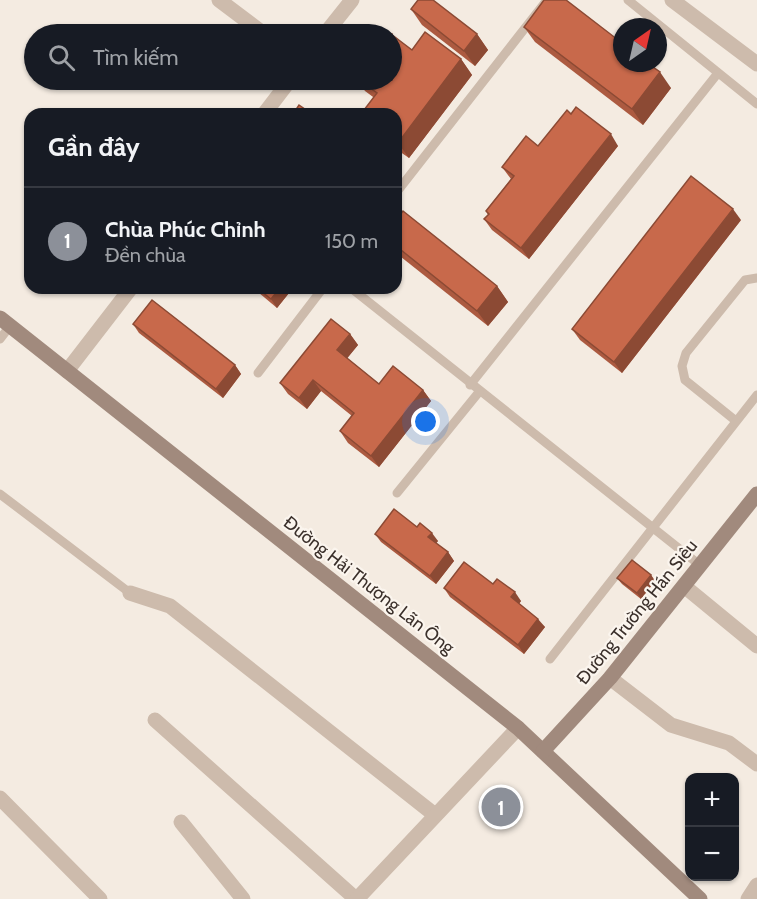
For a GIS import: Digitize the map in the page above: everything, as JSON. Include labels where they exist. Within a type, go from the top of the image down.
[{"type":"street","points":[[219,0],[251,24]]},
{"type":"street","points":[[333,24],[352,0]]},
{"type":"street","points":[[672,0],[757,64]]},
{"type":"street","points":[[269,108],[282,90]]},
{"type":"street","points":[[67,371],[126,294]]},
{"type":"street","name":"Đường Hải Thượng Lãn Ông","points":[[5,322],[518,728],[700,899]]},
{"type":"street","name":"Đường Trường Hán Siêu","points":[[543,751],[610,678],[757,494]]},
{"type":"street","points":[[684,586],[757,646]]},
{"type":"street","points":[[130,592],[170,606],[435,815]]},
{"type":"street","points":[[610,678],[671,725],[729,743],[757,764]]},
{"type":"street","points":[[155,720],[357,899],[518,728]]},
{"type":"street","points":[[0,798],[100,899]]},
{"type":"street","points":[[181,822],[243,899]]},
{"type":"street","points":[[748,899],[757,885]]},
{"type":"lane","points":[[402,186],[547,0]]},
{"type":"lane","points":[[628,0],[757,104]]},
{"type":"lane","points":[[470,385],[718,73]]},
{"type":"lane","points":[[736,421],[685,380],[682,366],[686,353],[745,280],[757,278]]},
{"type":"lane","points":[[258,373],[317,294]]},
{"type":"lane","points":[[358,294],[470,385],[701,566]]},
{"type":"lane","points":[[0,339],[5,322]]},
{"type":"lane","points":[[397,493],[479,392]]},
{"type":"lane","points":[[550,659],[757,395]]},
{"type":"lane","points":[[0,494],[130,592]]},
{"type":"building","points":[[418,0],[433,0],[477,34],[464,51],[411,9]]},
{"type":"building","points":[[544,0],[566,0],[613,36],[613,72],[660,72],[632,109],[524,27]]},
{"type":"building","points":[[425,32],[461,59],[402,138],[402,108],[366,108],[377,93],[373,90],[402,90],[402,42],[412,50]]},
{"type":"building","points":[[576,107],[611,134],[521,248],[484,219],[489,214],[486,211],[514,176],[502,167],[526,136],[538,146],[567,110],[571,114]]},
{"type":"building","points":[[691,176],[733,209],[614,362],[572,329]]},
{"type":"building","points":[[402,212],[497,286],[477,311],[402,251]]},
{"type":"building","points":[[265,294],[275,294],[271,299]]},
{"type":"building","points":[[152,300],[235,365],[216,389],[133,324]]},
{"type":"building","points":[[331,319],[350,334],[337,350],[379,384],[393,366],[423,390],[371,456],[340,431],[354,413],[313,380],[299,398],[280,383]]},
{"type":"building","points":[[394,509],[417,527],[420,523],[432,533],[428,537],[448,552],[430,576],[375,534]]},
{"type":"building","points":[[632,560],[651,575],[637,593],[617,578]]},
{"type":"building","points":[[464,562],[493,584],[497,579],[515,592],[511,597],[538,619],[518,645],[444,588]]},
{"type":"place","name":"Chùa Phúc Chỉnh","points":[[501,807]]}]
